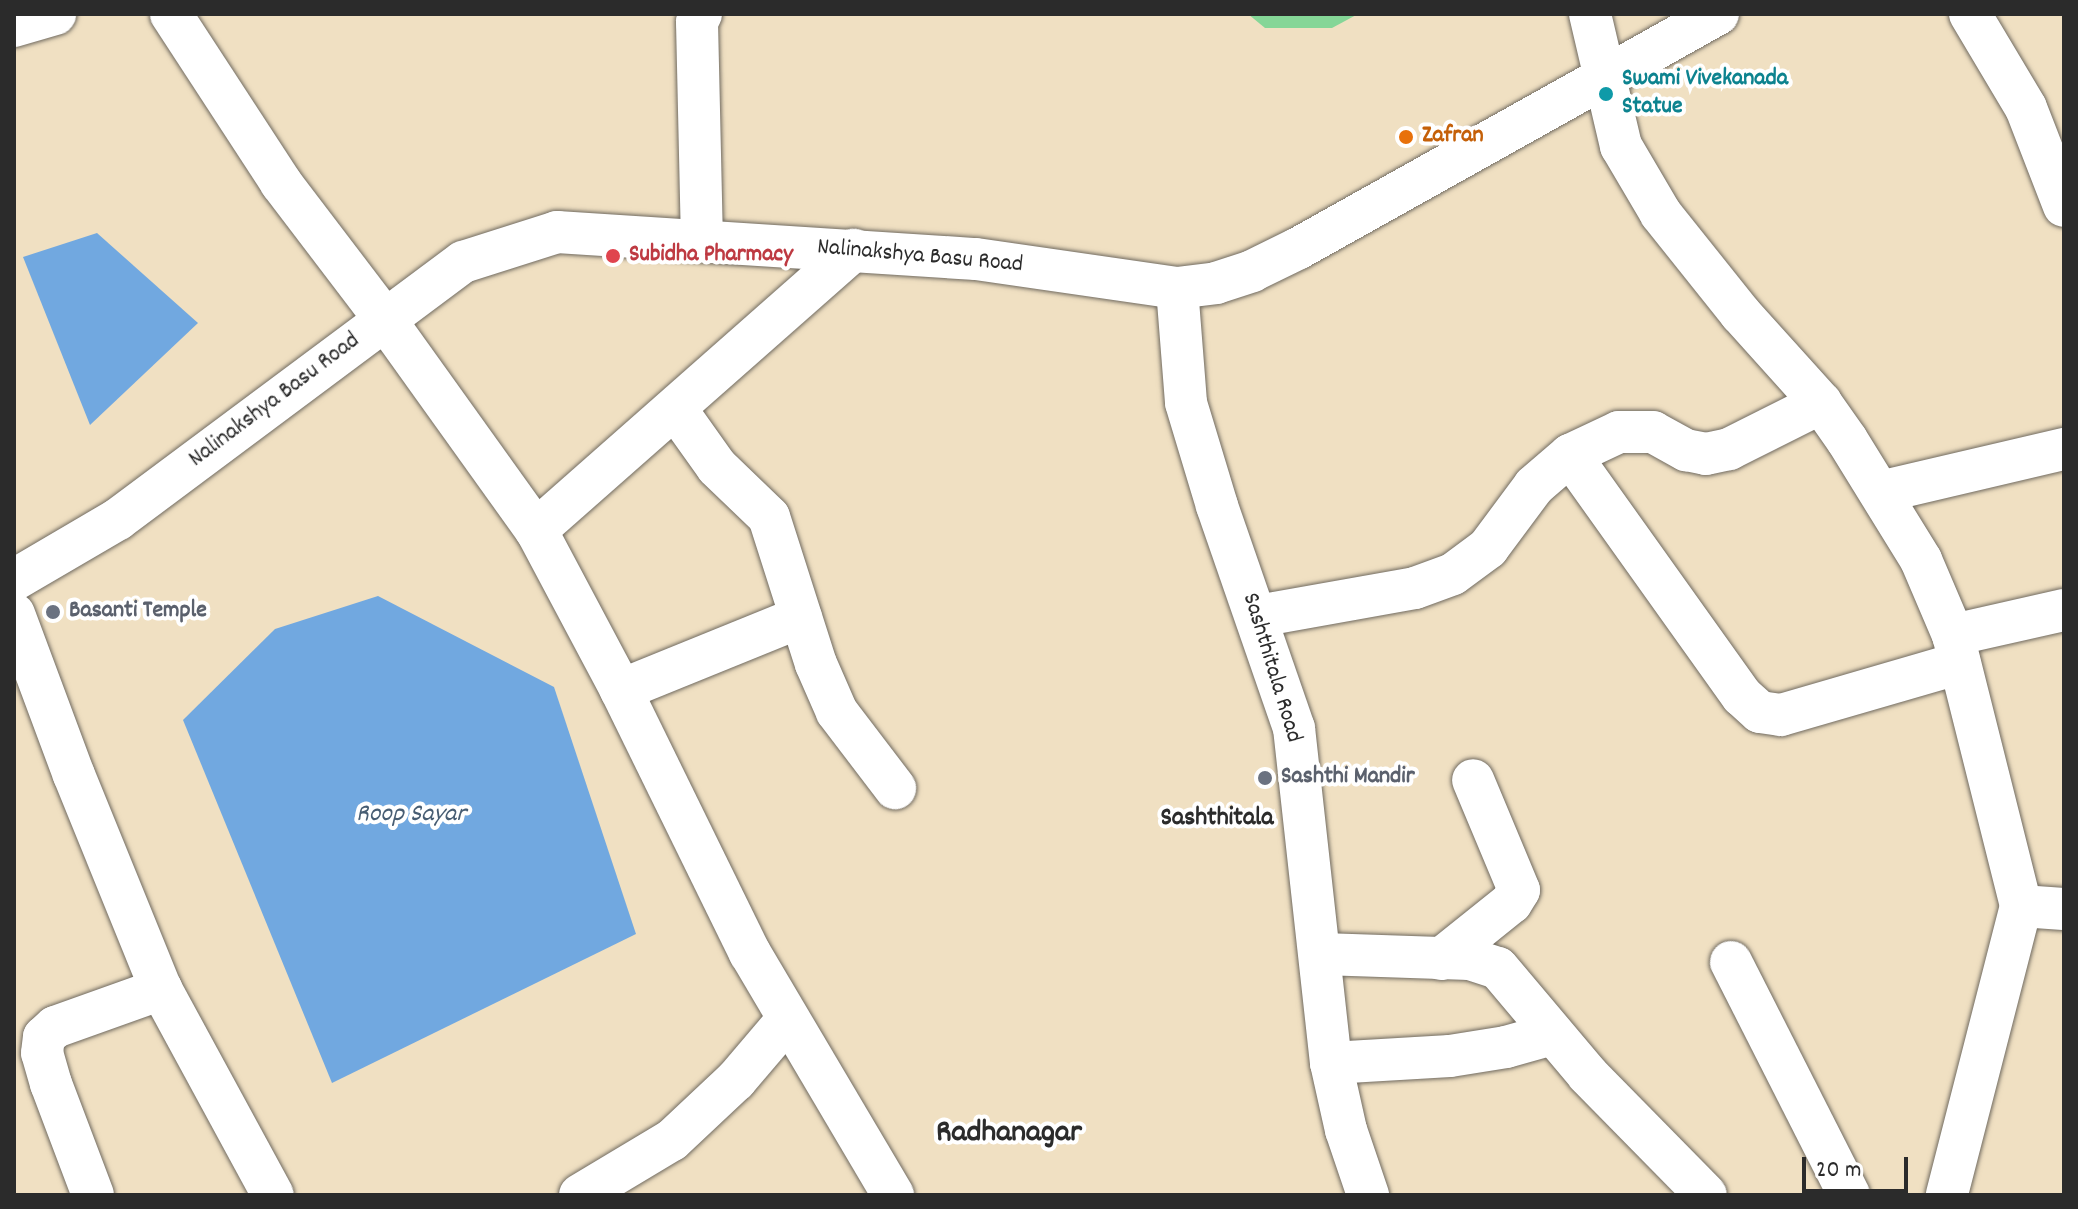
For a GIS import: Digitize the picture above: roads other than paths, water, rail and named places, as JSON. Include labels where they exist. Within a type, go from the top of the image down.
[{"type":"street","points":[[14,26],[55,14]]},
{"type":"street","points":[[171,14],[281,183],[384,318],[536,530],[621,690],[728,911],[893,1195]]},
{"type":"street","points":[[701,14],[697,22],[702,240]]},
{"type":"street","points":[[1590,14],[1621,146],[1661,214],[1740,313],[1821,403],[1921,560],[1957,649],[2021,906],[1947,1195]]},
{"type":"street","name":"Nalinakshya Basu Road","points":[[14,580],[118,519],[463,262],[557,232],[976,259],[1177,288],[1216,283],[1299,248],[1718,14]]},
{"type":"street","points":[[1970,14],[2026,108],[2060,183]]},
{"type":"street","points":[[536,530],[854,250]]},
{"type":"street","name":"Sashthitala Road","points":[[1177,288],[1186,403],[1217,506],[1258,616],[1294,728],[1322,954],[1331,1063],[1346,1130],[1368,1195]]},
{"type":"street","points":[[1258,616],[1415,588],[1453,574],[1488,548],[1534,486],[1570,455],[1619,432],[1653,432],[1686,450],[1706,454],[1729,449],[1821,403]]},
{"type":"street","points":[[675,408],[717,467],[769,517],[816,664],[837,712],[895,788]]},
{"type":"street","points":[[1880,492],[2064,449]]},
{"type":"street","points":[[1570,455],[1742,696],[1760,712],[1781,715],[2064,610]]},
{"type":"street","points":[[14,614],[74,775],[161,989],[273,1195]]},
{"type":"street","points":[[621,690],[801,617]]},
{"type":"street","points":[[1441,959],[1511,903],[1519,890],[1473,780]]},
{"type":"street","points":[[2021,906],[2064,909]]},
{"type":"street","points":[[1322,954],[1470,959],[1498,968],[1629,1120],[1706,1195]]},
{"type":"street","points":[[1731,962],[1849,1195]]},
{"type":"street","points":[[93,1195],[51,1084],[42,1053],[44,1037],[55,1027],[161,989]]},
{"type":"street","points":[[580,1195],[672,1140],[736,1080],[788,1019]]},
{"type":"street","points":[[1331,1063],[1450,1056],[1506,1047],[1552,1034]]},
{"type":"water","points":[[97,233],[198,323],[90,425],[23,257]]},
{"type":"water","name":"Roop Sayar","points":[[378,596],[554,687],[636,934],[332,1083],[183,720],[275,629]]},
{"type":"place","name":"Swami Vivekanada Statue","points":[[1606,94]]},
{"type":"place","name":"Zafran","points":[[1406,137]]},
{"type":"place","name":"Subidha Pharmacy","points":[[613,256]]},
{"type":"place","name":"Basanti Temple","points":[[53,612]]},
{"type":"place","name":"Sashthi Mandir","points":[[1265,778]]},
{"type":"district","name":"Sashthitala","points":[[1217,819]]},
{"type":"district","name":"Radhanagar","points":[[1009,1134]]}]
